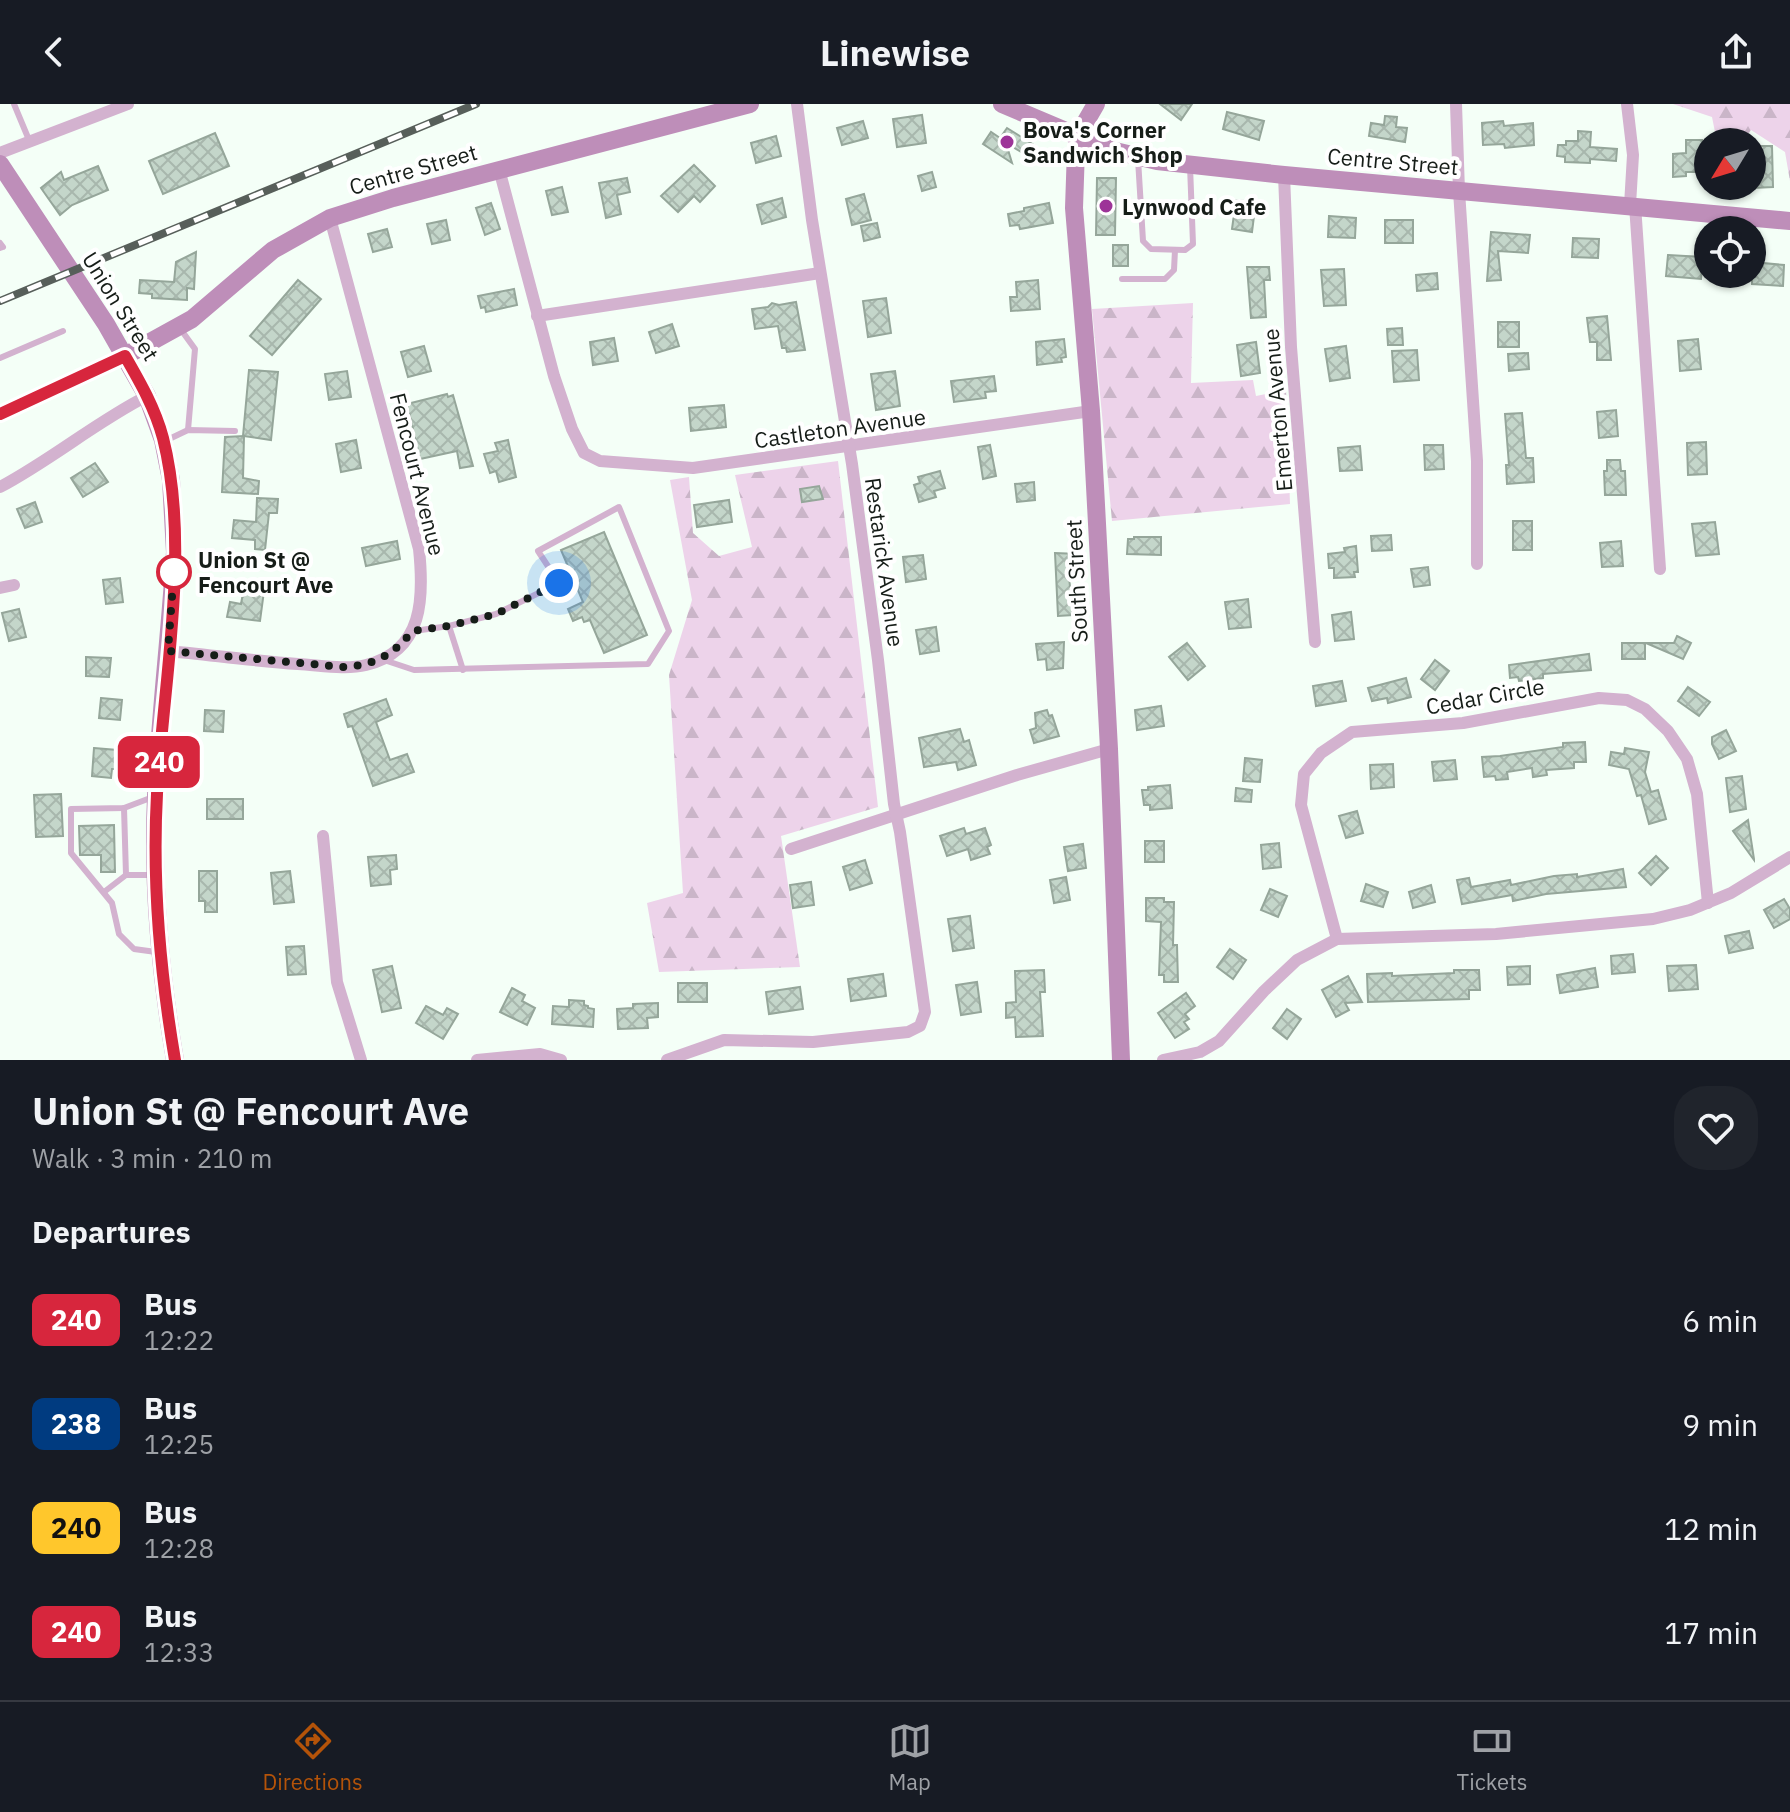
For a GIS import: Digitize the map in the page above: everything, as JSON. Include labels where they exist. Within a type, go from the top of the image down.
[{"type":"main road","name":"Centre Street","points":[[125,356],[179,327],[207,308],[273,250],[330,218],[499,169],[750,104]]},
{"type":"main road","name":"Centre Street","points":[[1002,104],[1138,158],[1190,166],[1790,221]]},
{"type":"main road","name":"South Street","points":[[1096,104],[1079,136],[1074,161],[1074,208],[1091,411],[1121,1060]]},
{"type":"main road","name":"Union Street","points":[[0,164],[125,356],[147,396],[163,441],[175,516],[156,796],[155,874],[159,953],[175,1060]]},
{"type":"street","points":[[0,153],[128,104]]},
{"type":"street","name":"Restarick Avenue","points":[[667,1060],[724,1040],[831,1041],[908,1032],[920,1026],[925,1012],[848,447],[797,104]]},
{"type":"street","points":[[1456,104],[1477,461],[1477,564]]},
{"type":"street","points":[[1627,104],[1660,569]]},
{"type":"street","points":[[499,169],[537,316],[820,273]]},
{"type":"street","name":"Emerton Avenue","points":[[1284,175],[1291,347],[1315,642]]},
{"type":"street","name":"Fencourt Avenue","points":[[330,218],[419,549],[422,594],[412,631]]},
{"type":"street","name":"Castleton Avenue","points":[[537,316],[572,429],[584,453],[595,458],[693,468],[1091,411]]},
{"type":"street","points":[[0,414],[125,356]]},
{"type":"street","points":[[0,487],[111,415],[147,396]]},
{"type":"street","points":[[0,588],[14,585]]},
{"type":"street","points":[[168,651],[344,667],[365,665],[381,659],[395,651],[412,631]]},
{"type":"street","name":"Cedar Circle","points":[[1337,939],[1301,805],[1304,774],[1321,753],[1352,732],[1463,723],[1599,698],[1627,700],[1645,709],[1668,731],[1687,759],[1697,794],[1708,903]]},
{"type":"street","points":[[791,849],[1017,775],[1109,749]]},
{"type":"street","points":[[323,836],[337,982],[361,1060]]},
{"type":"street","points":[[1163,1060],[1200,1052],[1219,1041],[1297,960],[1337,939],[1496,934],[1637,920],[1690,910],[1708,903],[1731,893],[1790,857]]},
{"type":"street","points":[[477,1060],[540,1054],[561,1060]]},
{"type":"lane","points":[[14,104],[29,140]]},
{"type":"lane","points":[[1138,158],[1143,241],[1151,249],[1185,250],[1193,244],[1190,166]]},
{"type":"lane","points":[[1122,279],[1165,279],[1174,270],[1175,250]]},
{"type":"lane","points":[[179,327],[195,349],[188,430]]},
{"type":"lane","points":[[0,358],[63,331]]},
{"type":"lane","points":[[163,441],[188,430],[235,431]]},
{"type":"lane","points":[[381,659],[414,670],[648,664],[669,631],[619,507],[538,551],[559,583],[496,614],[449,626],[412,631]]},
{"type":"lane","points":[[449,626],[463,670]]},
{"type":"lane","points":[[156,796],[124,808],[71,809],[71,853],[112,903],[115,924],[125,942],[134,949],[159,953]]},
{"type":"lane","points":[[124,808],[126,875]]},
{"type":"lane","points":[[104,892],[126,875],[155,874]]},
{"type":"green space","points":[[1673,104],[1790,104],[1790,181],[1785,152],[1766,140],[1766,128],[1714,128],[1712,117]]},
{"type":"green space","points":[[1193,303],[1191,383],[1253,380],[1256,396],[1286,390],[1290,504],[1112,521],[1092,309]]},
{"type":"green space","points":[[838,461],[878,807],[781,836],[800,967],[659,972],[647,903],[683,893],[669,675],[692,600],[670,480],[689,477],[693,533],[719,556],[752,547],[735,475]]},
{"type":"building","points":[[1160,104],[1192,104],[1181,120]]},
{"type":"building","points":[[1227,112],[1264,121],[1259,140],[1223,129]]},
{"type":"building","points":[[922,115],[926,143],[897,147],[893,119]]},
{"type":"building","points":[[1385,116],[1397,117],[1396,127],[1407,128],[1405,142],[1369,136],[1371,123],[1384,125]]},
{"type":"building","points":[[863,121],[868,138],[842,145],[837,128]]},
{"type":"building","points":[[1503,121],[1504,126],[1533,123],[1534,145],[1505,148],[1504,144],[1483,145],[1482,123]]},
{"type":"building","name":"Bova's Corner Sandwich Shop","points":[[1007,128],[1034,145],[1028,156],[1006,143],[1012,163],[983,144],[991,132],[1000,138]]},
{"type":"building","points":[[1578,131],[1591,132],[1590,147],[1617,149],[1616,161],[1590,159],[1590,163],[1565,162],[1565,157],[1557,156],[1558,145],[1578,141]]},
{"type":"building","points":[[215,133],[229,166],[163,194],[149,161]]},
{"type":"building","points":[[776,136],[781,156],[756,163],[751,143]]},
{"type":"building","points":[[1686,140],[1694,140],[1694,172],[1673,177],[1673,154],[1686,153]]},
{"type":"building","points":[[1766,146],[1772,146],[1773,187],[1766,187]]},
{"type":"building","points":[[694,165],[715,186],[700,202],[694,196],[678,212],[661,196]]},
{"type":"building","points":[[98,166],[108,190],[72,205],[60,215],[41,188],[61,172],[64,180]]},
{"type":"building","points":[[932,172],[936,187],[922,191],[918,176]]},
{"type":"building","points":[[627,178],[630,192],[617,195],[621,214],[606,218],[599,183]]},
{"type":"building","name":"Lynwood Cafe","points":[[1097,178],[1116,178],[1115,235],[1096,235]]},
{"type":"building","points":[[562,187],[568,212],[552,215],[546,191]]},
{"type":"building","points":[[864,194],[871,220],[852,225],[846,199]]},
{"type":"building","points":[[782,198],[786,217],[762,224],[757,205]]},
{"type":"building","points":[[1236,200],[1253,202],[1252,232],[1232,229]]},
{"type":"building","points":[[491,203],[500,229],[485,235],[476,208]]},
{"type":"building","points":[[1049,203],[1053,223],[1020,229],[1019,225],[1010,226],[1008,214]]},
{"type":"building","points":[[1329,216],[1356,218],[1355,238],[1328,237]]},
{"type":"building","points":[[446,220],[450,240],[432,244],[427,224]]},
{"type":"building","points":[[1385,220],[1413,220],[1413,243],[1385,243]]},
{"type":"building","points":[[877,223],[880,237],[864,241],[861,226]]},
{"type":"building","points":[[387,229],[392,247],[373,252],[368,234]]},
{"type":"building","points":[[1491,232],[1530,235],[1528,253],[1498,251],[1501,280],[1487,281]]},
{"type":"building","points":[[1573,238],[1599,239],[1598,258],[1572,257]]},
{"type":"building","points":[[1113,245],[1128,245],[1128,266],[1113,266]]},
{"type":"building","points":[[196,252],[194,289],[187,288],[187,300],[152,298],[152,294],[139,293],[140,280],[174,282],[176,262]]},
{"type":"building","points":[[1668,255],[1694,256],[1694,278],[1666,276]]},
{"type":"building","points":[[1766,263],[1784,265],[1783,286],[1766,285]]},
{"type":"building","points":[[1247,267],[1269,267],[1270,280],[1264,280],[1266,317],[1251,318]]},
{"type":"building","points":[[1344,269],[1346,305],[1324,306],[1321,270]]},
{"type":"building","points":[[1437,273],[1438,289],[1417,291],[1416,275]]},
{"type":"building","points":[[298,280],[321,299],[272,355],[250,336]]},
{"type":"building","points":[[1038,280],[1040,309],[1011,311],[1010,297],[1017,297],[1016,282]]},
{"type":"building","points":[[514,289],[517,305],[486,312],[485,307],[481,308],[478,296]]},
{"type":"building","points":[[886,298],[891,333],[868,337],[863,301]]},
{"type":"building","points":[[796,302],[805,350],[787,352],[786,348],[782,348],[778,326],[755,329],[752,309],[768,307],[772,303]]},
{"type":"building","points":[[1607,316],[1611,360],[1597,360],[1597,342],[1590,342],[1587,318]]},
{"type":"building","points":[[1498,322],[1519,322],[1519,347],[1498,347]]},
{"type":"building","points":[[672,324],[679,346],[656,353],[649,332]]},
{"type":"building","points":[[1402,328],[1403,345],[1388,345],[1387,329]]},
{"type":"building","points":[[614,338],[618,361],[593,365],[590,342]]},
{"type":"building","points":[[1064,339],[1066,357],[1061,358],[1062,362],[1037,365],[1036,342]]},
{"type":"building","points":[[1698,339],[1701,369],[1680,371],[1678,341]]},
{"type":"building","points":[[1256,342],[1260,373],[1241,376],[1237,345]]},
{"type":"building","points":[[424,346],[431,371],[408,377],[401,352]]},
{"type":"building","points":[[1346,346],[1350,378],[1330,381],[1325,349]]},
{"type":"building","points":[[1417,350],[1419,380],[1394,382],[1392,351]]},
{"type":"building","points":[[1528,353],[1529,369],[1509,371],[1508,354]]},
{"type":"building","points":[[249,370],[278,372],[271,440],[243,436]]},
{"type":"building","points":[[347,371],[351,397],[329,400],[325,374]]},
{"type":"building","points":[[895,371],[900,406],[876,410],[871,374]]},
{"type":"building","points":[[994,376],[996,391],[985,392],[986,398],[954,402],[951,381]]},
{"type":"building","points":[[447,394],[448,397],[453,395],[473,466],[460,468],[457,451],[420,459],[407,404]]},
{"type":"building","points":[[724,405],[726,427],[691,431],[689,408]]},
{"type":"building","points":[[1616,410],[1618,436],[1599,438],[1597,412]]},
{"type":"building","points":[[1522,413],[1526,458],[1533,458],[1534,482],[1507,484],[1506,465],[1509,465],[1505,414]]},
{"type":"building","points":[[244,436],[243,478],[259,481],[258,494],[222,492],[225,437]]},
{"type":"building","points":[[356,440],[361,468],[341,472],[336,444]]},
{"type":"building","points":[[508,440],[516,477],[499,482],[496,471],[490,473],[484,454],[498,451],[495,443]]},
{"type":"building","points":[[1706,442],[1707,474],[1688,475],[1687,443]]},
{"type":"building","points":[[990,445],[996,476],[983,479],[978,447]]},
{"type":"building","points":[[1424,445],[1443,445],[1444,469],[1425,470]]},
{"type":"building","points":[[1360,446],[1362,470],[1340,471],[1338,448]]},
{"type":"building","points":[[1607,460],[1620,460],[1621,471],[1625,471],[1626,495],[1605,495]]},
{"type":"building","points":[[95,463],[108,482],[83,497],[71,478]]},
{"type":"building","points":[[940,471],[945,488],[934,491],[936,497],[919,502],[914,485],[920,483],[918,477]]},
{"type":"building","points":[[1034,482],[1035,500],[1017,502],[1015,484]]},
{"type":"building","points":[[819,486],[823,499],[802,502],[800,489]]},
{"type":"building","points":[[257,498],[278,499],[277,513],[269,513],[265,550],[255,549],[255,540],[232,538],[234,520],[256,522]]},
{"type":"building","points":[[729,500],[732,522],[697,527],[694,505]]},
{"type":"building","points":[[35,502],[42,522],[25,528],[17,509]]},
{"type":"building","points":[[1513,521],[1532,521],[1532,550],[1513,550]]},
{"type":"building","points":[[1715,522],[1719,554],[1696,556],[1692,524]]},
{"type":"building","points":[[604,532],[647,635],[604,653],[590,620],[584,622],[582,617],[573,621],[568,609],[583,602],[561,550]]},
{"type":"building","points":[[1391,535],[1392,550],[1372,551],[1371,536]]},
{"type":"building","points":[[1161,537],[1161,555],[1127,554],[1128,539]]},
{"type":"building","points":[[397,541],[400,559],[366,566],[362,548]]},
{"type":"building","points":[[1621,541],[1623,566],[1602,567],[1600,543]]},
{"type":"building","points":[[1356,546],[1358,572],[1354,572],[1355,577],[1334,578],[1334,568],[1329,568],[1328,554],[1345,552],[1344,548]]},
{"type":"building","points":[[1055,553],[1078,554],[1078,577],[1069,577],[1073,615],[1058,616]]},
{"type":"building","points":[[923,555],[926,579],[906,582],[903,557]]},
{"type":"building","points":[[1428,567],[1430,585],[1414,587],[1411,569]]},
{"type":"building","points":[[120,578],[123,602],[106,604],[103,580]]},
{"type":"building","points":[[244,588],[264,591],[260,621],[227,617],[230,602],[241,604]]},
{"type":"building","points":[[1248,599],[1251,627],[1229,629],[1225,602]]},
{"type":"building","points":[[19,609],[26,637],[9,641],[2,613]]},
{"type":"building","points":[[1351,612],[1354,639],[1335,641],[1332,615]]},
{"type":"building","points":[[936,627],[939,651],[920,654],[916,630]]},
{"type":"building","points":[[1677,636],[1691,643],[1683,659],[1646,643],[1674,643]]},
{"type":"building","points":[[1064,642],[1063,668],[1047,670],[1046,659],[1038,660],[1036,644]]},
{"type":"building","points":[[1187,643],[1205,666],[1188,680],[1169,657]]},
{"type":"building","points":[[1622,643],[1645,643],[1645,659],[1622,659]]},
{"type":"building","points":[[1589,654],[1591,670],[1543,674],[1543,678],[1519,681],[1518,677],[1510,678],[1509,665]]},
{"type":"building","points":[[86,657],[111,658],[109,677],[86,676]]},
{"type":"building","points":[[1435,660],[1449,671],[1435,690],[1421,679]]},
{"type":"building","points":[[1406,678],[1411,697],[1388,703],[1387,698],[1372,701],[1368,688]]},
{"type":"building","points":[[1342,681],[1346,701],[1316,706],[1313,686]]},
{"type":"building","points":[[1688,687],[1710,702],[1699,716],[1678,701]]},
{"type":"building","points":[[101,698],[122,700],[120,720],[99,718]]},
{"type":"building","points":[[386,699],[392,715],[376,722],[390,760],[407,754],[414,772],[373,786],[352,726],[348,727],[344,714]]},
{"type":"building","points":[[1161,706],[1164,726],[1137,730],[1135,710]]},
{"type":"building","points":[[205,710],[224,711],[223,732],[204,731]]},
{"type":"building","points":[[1047,710],[1049,716],[1052,715],[1059,736],[1034,743],[1030,730],[1036,728],[1035,713]]},
{"type":"building","points":[[960,729],[964,742],[969,740],[976,765],[958,770],[956,762],[924,767],[919,738]]},
{"type":"building","points":[[1726,730],[1736,751],[1719,759],[1712,737]]},
{"type":"building","points":[[1585,742],[1586,762],[1574,762],[1574,768],[1546,770],[1547,775],[1533,777],[1532,768],[1507,772],[1508,779],[1484,777],[1482,757]]},
{"type":"building","points":[[94,748],[117,750],[116,769],[112,769],[111,778],[92,776]]},
{"type":"building","points":[[1625,748],[1649,752],[1645,772],[1651,792],[1658,790],[1666,819],[1649,824],[1629,769],[1609,765],[1611,752],[1624,754]]},
{"type":"building","points":[[1245,758],[1262,760],[1260,782],[1243,781]]},
{"type":"building","points":[[1455,760],[1457,779],[1434,781],[1432,762]]},
{"type":"building","points":[[1393,764],[1394,787],[1371,789],[1370,765]]},
{"type":"building","points":[[1742,776],[1746,809],[1730,812],[1726,778]]},
{"type":"building","points":[[1170,785],[1172,808],[1150,810],[1150,805],[1144,805],[1142,790]]},
{"type":"building","points":[[1236,788],[1252,790],[1251,802],[1235,801]]},
{"type":"building","points":[[61,794],[63,836],[36,837],[34,795]]},
{"type":"building","points":[[207,799],[243,799],[243,819],[207,819]]},
{"type":"building","points":[[1357,811],[1363,833],[1346,838],[1339,816]]},
{"type":"building","points":[[1748,820],[1754,859],[1754,860],[1733,831]]},
{"type":"building","points":[[114,825],[115,872],[101,872],[101,855],[80,855],[79,826]]},
{"type":"building","points":[[964,828],[966,834],[985,828],[991,845],[987,847],[990,854],[971,860],[968,849],[947,856],[940,836]]},
{"type":"building","points":[[1145,841],[1164,841],[1164,862],[1145,862]]},
{"type":"building","points":[[1279,843],[1281,867],[1263,869],[1261,845]]},
{"type":"building","points":[[1083,844],[1086,868],[1068,871],[1064,847]]},
{"type":"building","points":[[396,855],[397,869],[390,870],[391,884],[371,886],[368,857]]},
{"type":"building","points":[[1656,856],[1668,868],[1651,885],[1639,873]]},
{"type":"building","points":[[865,860],[872,883],[850,890],[843,867]]},
{"type":"building","points":[[1623,869],[1626,887],[1546,894],[1513,901],[1512,895],[1462,904],[1457,880],[1469,878],[1471,887],[1510,880],[1511,885],[1554,876],[1577,874],[1577,877]]},
{"type":"building","points":[[199,871],[217,871],[217,912],[205,912],[205,901],[199,901]]},
{"type":"building","points":[[290,871],[294,902],[274,904],[271,873]]},
{"type":"building","points":[[1066,877],[1070,900],[1054,903],[1050,880]]},
{"type":"building","points":[[811,882],[814,905],[793,908],[790,885]]},
{"type":"building","points":[[1366,884],[1388,892],[1383,907],[1361,901]]},
{"type":"building","points":[[1431,885],[1435,902],[1413,908],[1409,892]]},
{"type":"building","points":[[1270,889],[1287,896],[1278,917],[1261,910]]},
{"type":"building","points":[[1146,898],[1164,898],[1164,902],[1174,902],[1173,945],[1177,945],[1178,982],[1164,982],[1164,975],[1159,975],[1161,922],[1146,921]]},
{"type":"building","points":[[1784,899],[1790,909],[1790,919],[1774,928],[1764,910]]},
{"type":"building","points":[[970,916],[974,948],[953,951],[948,919]]},
{"type":"building","points":[[1749,931],[1753,948],[1729,953],[1725,936]]},
{"type":"building","points":[[304,946],[306,974],[288,975],[286,947]]},
{"type":"building","points":[[1230,949],[1246,960],[1233,979],[1217,967]]},
{"type":"building","points":[[1633,954],[1635,972],[1612,974],[1611,956]]},
{"type":"building","points":[[1696,965],[1698,989],[1669,991],[1667,966]]},
{"type":"building","points":[[392,966],[401,1008],[382,1012],[373,970]]},
{"type":"building","points":[[1530,966],[1530,984],[1508,985],[1507,967]]},
{"type":"building","points":[[1595,968],[1598,987],[1560,993],[1557,975]]},
{"type":"building","points":[[1044,970],[1045,992],[1040,992],[1043,1036],[1016,1037],[1015,1017],[1006,1018],[1006,1003],[1016,1002],[1015,971]]},
{"type":"building","points":[[1454,970],[1479,970],[1480,990],[1469,990],[1469,999],[1368,1002],[1367,974],[1392,973],[1392,976],[1454,973]]},
{"type":"building","points":[[883,974],[886,996],[851,1001],[848,979]]},
{"type":"building","points":[[1348,976],[1362,1002],[1345,1003],[1349,1010],[1336,1017],[1322,990]]},
{"type":"building","points":[[977,982],[981,1012],[961,1015],[956,985]]},
{"type":"building","points":[[678,983],[707,983],[707,1002],[678,1002]]},
{"type":"building","points":[[800,987],[803,1009],[769,1014],[766,992]]},
{"type":"building","points":[[512,988],[525,995],[522,1001],[535,1008],[527,1025],[500,1012]]},
{"type":"building","points":[[1186,993],[1195,1006],[1185,1014],[1189,1019],[1184,1022],[1189,1029],[1175,1038],[1158,1013]]},
{"type":"building","points":[[569,1000],[584,1001],[584,1005],[594,1009],[593,1027],[552,1024],[553,1006],[569,1007]]},
{"type":"building","points":[[658,1003],[658,1017],[647,1018],[648,1028],[618,1029],[617,1009],[633,1008],[633,1004]]},
{"type":"building","points":[[426,1006],[443,1015],[447,1008],[458,1014],[443,1039],[416,1023]]},
{"type":"building","points":[[1287,1009],[1301,1019],[1287,1039],[1273,1028]]},
{"type":"railway","points":[[0,301],[476,104]]},
{"type":"bus line","name":"240","points":[[0,414],[125,356],[153,409],[163,440],[175,516],[175,552],[156,796],[155,874],[159,953],[175,1060]]},
{"type":"place","name":"Bova's Corner Sandwich Shop","points":[[1007,142]]},
{"type":"place","name":"Lynwood Cafe","points":[[1106,206]]},
{"type":"place","name":"Union St @ Fencourt Ave","points":[[174,572]]},
{"type":"route","points":[[174,572],[168,651],[344,667],[365,665],[381,659],[395,651],[412,631],[449,626],[496,614],[559,583]]}]
